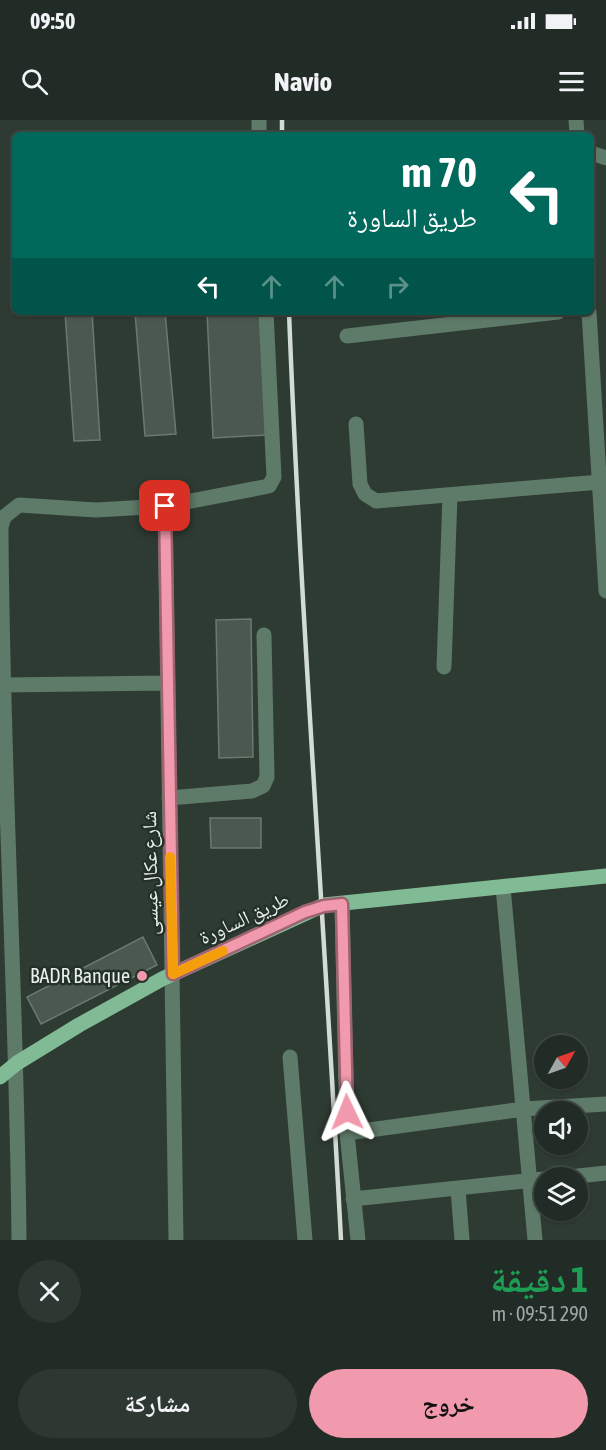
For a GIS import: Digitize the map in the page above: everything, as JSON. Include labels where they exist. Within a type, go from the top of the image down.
[{"type":"main road","name":"طريق الساورة","points":[[0,1077],[17,1063],[79,1025],[173,974],[305,912],[324,906],[606,876]]},
{"type":"street","points":[[19,1240],[17,1063],[2,685],[1,527],[4,517],[10,510],[20,505],[96,510],[165,506],[269,486],[274,477],[266,315]]},
{"type":"street","points":[[346,336],[532,315]]},
{"type":"street","points":[[589,315],[602,450],[600,482],[606,591]]},
{"type":"street","points":[[356,424],[360,484],[364,495],[376,501],[600,482]]},
{"type":"street","points":[[444,668],[450,495]]},
{"type":"street","name":"شارع عكال عيسى","points":[[165,506],[176,1240]]},
{"type":"street","points":[[169,798],[252,791],[263,786],[267,777],[264,635]]},
{"type":"street","points":[[2,685],[167,683]]},
{"type":"street","points":[[503,887],[524,1109],[535,1167]]},
{"type":"street","points":[[342,904],[347,1132],[358,1240]]},
{"type":"street","points":[[290,1057],[306,1240]]},
{"type":"street","points":[[347,1132],[524,1109],[606,1104]]},
{"type":"street","points":[[588,1175],[606,1173]]},
{"type":"street","points":[[353,1199],[534,1180]]},
{"type":"street","points":[[458,1189],[462,1240]]},
{"type":"street","points":[[535,1240],[536,1221]]},
{"type":"building","points":[[65,315],[92,315],[100,440],[74,441]]},
{"type":"building","points":[[135,315],[165,315],[176,434],[145,436]]},
{"type":"building","points":[[207,315],[261,315],[267,435],[213,438]]},
{"type":"building","points":[[251,619],[253,757],[219,758],[216,620]]},
{"type":"building","points":[[210,818],[261,818],[261,848],[211,848]]},
{"type":"building","points":[[143,937],[157,965],[41,1024],[27,997]]},
{"type":"railway","points":[[282,120],[282,132]]},
{"type":"railway","points":[[289,315],[300,544],[341,1240]]},
{"type":"slow traffic","points":[[170,857],[173,974],[223,951]]},
{"type":"place","name":"BADR Banque","points":[[142,976]]},
{"type":"route","points":[[165,506],[173,974],[305,912],[324,906],[342,904],[346,990],[344,1029],[347,1112]]}]
